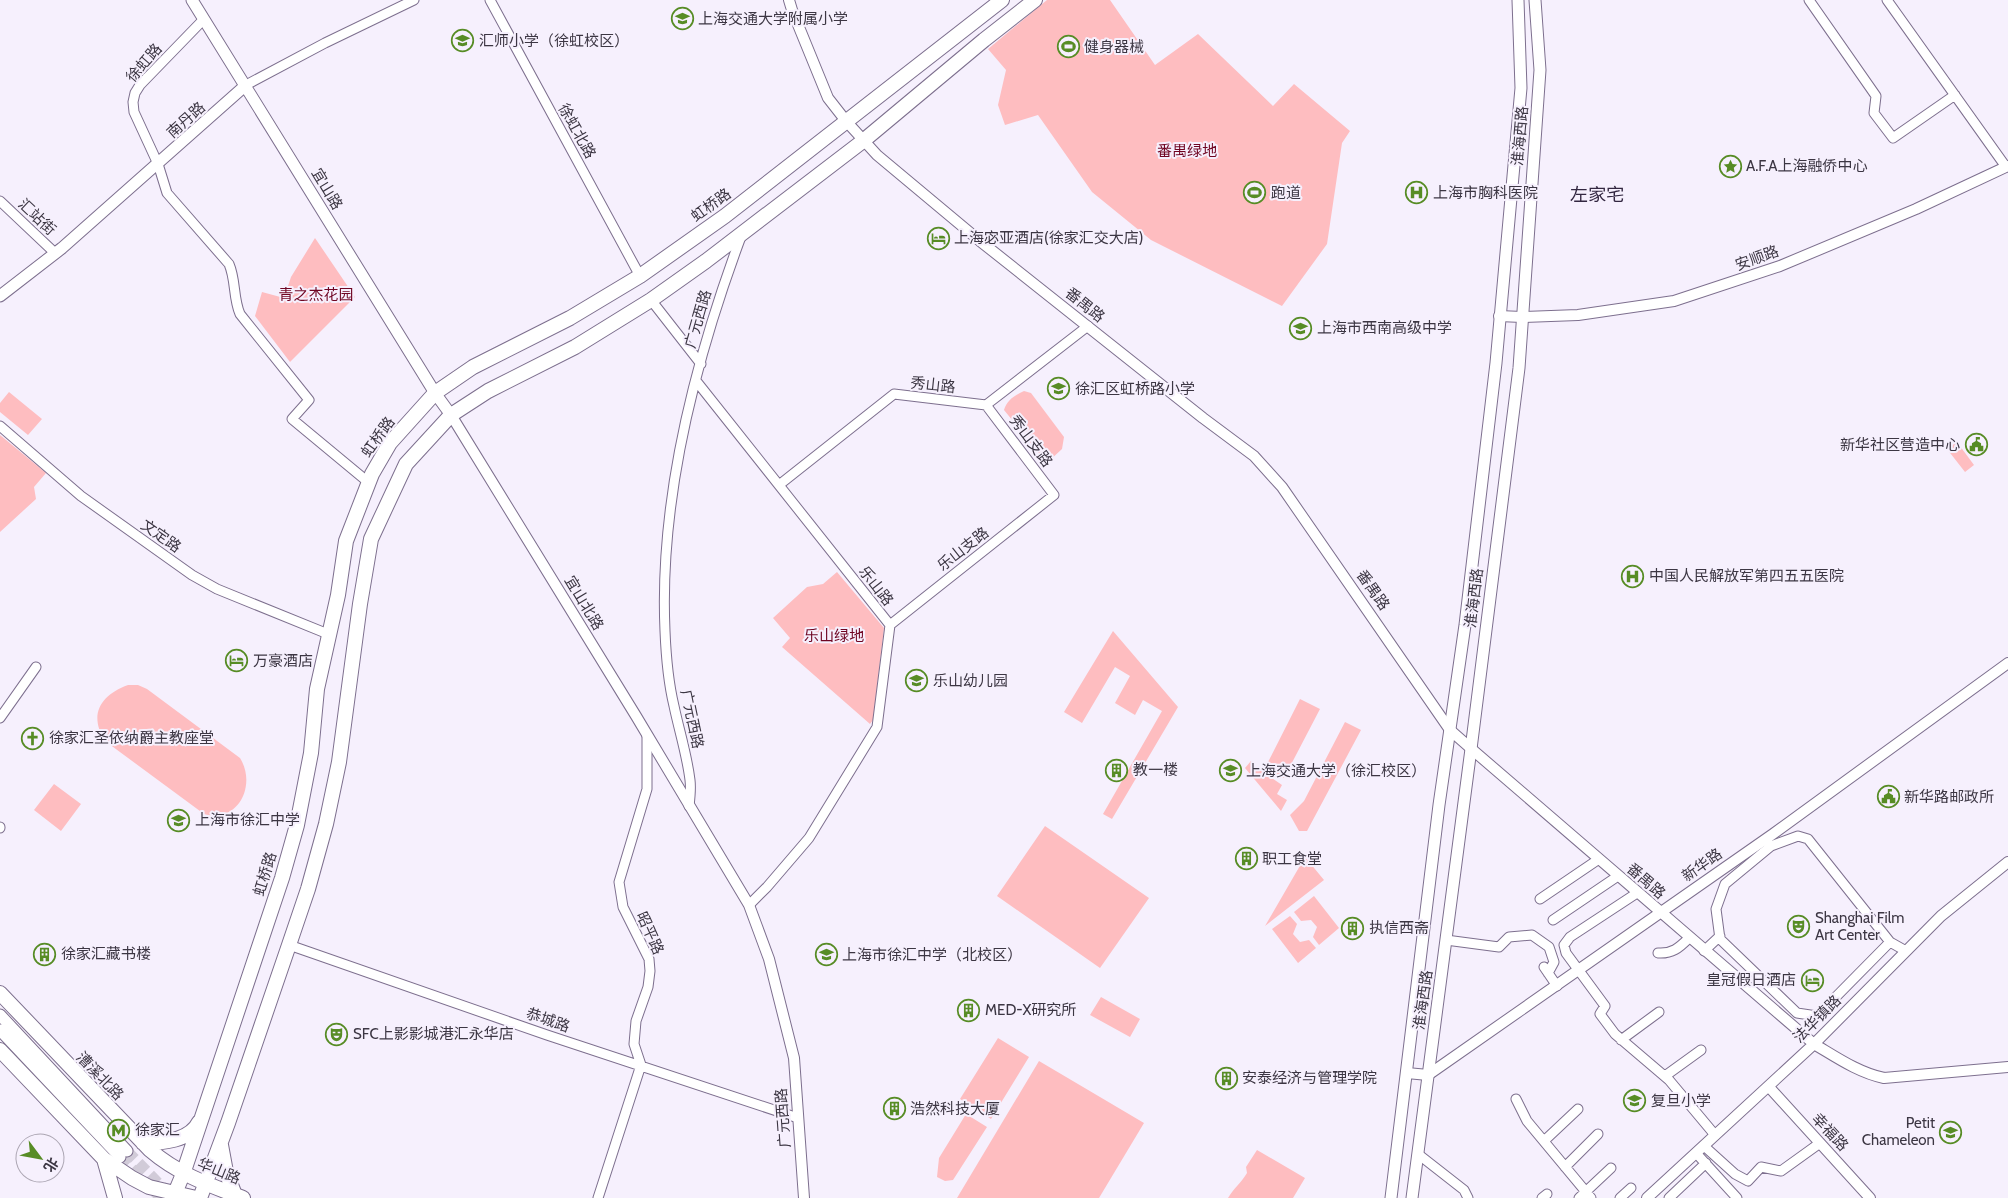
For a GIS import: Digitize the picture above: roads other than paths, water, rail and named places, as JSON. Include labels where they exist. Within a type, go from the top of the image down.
[{"type":"main road","name":"宜山路","points":[[192,0],[435,393],[451,415]]},
{"type":"main road","name":"虹桥路","points":[[174,1196],[184,1174],[282,878],[297,825],[311,753],[318,689],[328,634],[338,595],[346,541],[368,482],[390,443],[435,393],[473,368],[570,318],[640,276],[725,216],[1002,0]]},
{"type":"main road","points":[[0,1050],[104,1158],[132,1178],[149,1187],[174,1196],[198,1198],[206,1185],[289,945],[326,824],[339,762],[360,604],[371,539],[406,464],[451,415],[488,391],[575,347],[651,300],[863,141],[1035,0]]},
{"type":"main road","name":"淮海西路","points":[[1392,1198],[1496,363],[1521,88],[1518,0]]},
{"type":"main road","name":"淮海西路","points":[[1412,1198],[1471,749],[1518,368],[1540,70],[1535,0]]},
{"type":"main road","name":"南丹路","points":[[0,296],[56,254],[246,86]]},
{"type":"main road","name":"漕溪北路","points":[[0,993],[142,1142],[163,1161],[184,1174]]},
{"type":"main road","points":[[0,1015],[124,1154],[0,1030]]},
{"type":"main road","points":[[142,1142],[168,1142],[176,1139],[196,1129],[202,1118]]},
{"type":"main road","points":[[220,1144],[226,1172],[239,1197]]},
{"type":"main road","points":[[104,1158],[115,1198]]},
{"type":"main road","name":"华山路","points":[[184,1174],[206,1185],[239,1197]]},
{"type":"street","name":"南丹路","points":[[246,86],[326,43],[414,0]]},
{"type":"street","name":"徐虹北路","points":[[490,0],[640,276]]},
{"type":"street","name":"番禺路","points":[[789,0],[828,98],[863,141],[877,155],[980,241],[1203,418],[1254,456],[1282,487],[1450,730],[1471,749],[1814,1044],[1873,1076],[1884,1078],[2008,1067]]},
{"type":"street","points":[[1809,0],[1876,96],[1874,112],[1894,138],[1955,95]]},
{"type":"street","points":[[1887,0],[2007,166]]},
{"type":"street","name":"徐虹路","points":[[204,19],[140,85],[134,93],[134,112],[158,164],[163,185],[172,201],[224,258],[232,271],[240,314],[309,400],[292,419],[368,482]]},
{"type":"street","name":"安顺路","points":[[1499,316],[1578,315],[1628,309],[1674,301],[1712,290],[1780,266],[1916,209],[2007,166]]},
{"type":"street","name":"汇站街","points":[[0,201],[56,254]]},
{"type":"street","name":"广元西路","points":[[743,232],[723,286],[701,364],[673,488],[665,588],[667,667],[690,781],[689,808],[749,905],[769,959],[792,1048],[804,1198]]},
{"type":"street","points":[[651,300],[701,364]]},
{"type":"street","points":[[986,404],[1088,326]]},
{"type":"street","name":"乐山路","points":[[697,382],[890,625],[877,727],[809,838],[749,905]]},
{"type":"street","name":"秀山路","points":[[779,486],[894,394],[986,404]]},
{"type":"street","name":"秀山支路","points":[[986,404],[1054,494]]},
{"type":"street","name":"宜山北路","points":[[451,415],[647,735],[689,808]]},
{"type":"street","name":"文定路","points":[[0,426],[81,496],[192,575],[217,589],[328,634]]},
{"type":"street","name":"乐山支路","points":[[890,625],[1054,494]]},
{"type":"street","name":"新华路","points":[[1428,1076],[1660,913],[1768,843],[2008,663]]},
{"type":"street","points":[[0,718],[36,667]]},
{"type":"street","name":"昭平路","points":[[641,1065],[634,1044],[636,1021],[648,987],[650,971],[648,959],[623,907],[619,882],[647,789],[647,735]]},
{"type":"street","points":[[1890,942],[1817,1016],[1797,1013],[1720,939],[1716,909],[1725,884],[1768,843],[1798,836],[1808,839],[1890,942],[1906,951]]},
{"type":"street","points":[[1540,899],[1598,859]]},
{"type":"street","name":"法华镇路","points":[[1647,1198],[1814,1044],[1941,916],[2008,862]]},
{"type":"street","points":[[1553,920],[1618,876]]},
{"type":"street","points":[[1637,893],[1570,937],[1564,944],[1566,953],[1605,1006],[1600,1014],[1615,1034],[1665,1076],[1716,1136]]},
{"type":"street","points":[[1446,940],[1499,947],[1509,937],[1532,935],[1549,947],[1554,962],[1546,970],[1557,986]]},
{"type":"street","points":[[1704,951],[1720,936]]},
{"type":"street","points":[[1658,954],[1667,954],[1679,948],[1689,938]]},
{"type":"street","name":"恭城路","points":[[289,945],[547,1035],[798,1118]]},
{"type":"street","points":[[1744,985],[1755,974]]},
{"type":"street","points":[[1834,999],[1846,1012]]},
{"type":"street","points":[[1778,1014],[1787,1005]]},
{"type":"street","points":[[1621,1040],[1659,1012]]},
{"type":"street","points":[[1665,1076],[1701,1050]]},
{"type":"street","points":[[598,1198],[641,1065]]},
{"type":"street","points":[[1407,1073],[1428,1076]]},
{"type":"street","name":"幸福路","points":[[1768,1087],[1870,1198]]},
{"type":"street","points":[[1516,1099],[1527,1122],[1565,1167],[1585,1196],[1611,1168]]},
{"type":"street","points":[[1544,1142],[1578,1109]]},
{"type":"street","points":[[1565,1167],[1598,1134]]},
{"type":"street","points":[[1700,1150],[1748,1181],[1761,1167],[1781,1171],[1820,1143]]},
{"type":"street","points":[[1700,1150],[1706,1163],[1737,1198]]},
{"type":"street","points":[[1418,1154],[1464,1190],[1468,1198]]},
{"type":"street","points":[[1664,1182],[1672,1195],[1706,1163]]},
{"type":"street","points":[[1620,1198],[1631,1188]]},
{"type":"tunnel","points":[[127,1151],[166,1191]]},
{"type":"tunnel","points":[[120,1157],[161,1198]]},
{"type":"place","name":"上海交通大学附属小学","points":[[682,19]]},
{"type":"place","name":"汇师小学（徐虹校区）","points":[[463,41]]},
{"type":"place","name":"健身器械","points":[[1068,47]]},
{"type":"place","name":"A.F.A上海融侨中心","points":[[1730,166]]},
{"type":"place","name":"跑道","points":[[1255,193]]},
{"type":"place","name":"上海市胸科医院","points":[[1417,193]]},
{"type":"place","name":"上海宓亚酒店(徐家汇交大店)","points":[[938,238]]},
{"type":"place","name":"上海市西南高级中学","points":[[1301,328]]},
{"type":"place","name":"徐汇区虹桥路小学","points":[[1059,389]]},
{"type":"place","name":"新华社区营造中心","points":[[1976,445]]},
{"type":"place","name":"中国人民解放军第四五五医院","points":[[1633,576]]},
{"type":"place","name":"万豪酒店","points":[[237,661]]},
{"type":"place","name":"乐山幼儿园","points":[[917,681]]},
{"type":"place","name":"徐家汇圣依纳爵主教座堂","points":[[33,738]]},
{"type":"place","name":"教一楼","points":[[1117,770]]},
{"type":"place","name":"上海交通大学（徐汇校区）","points":[[1230,771]]},
{"type":"place","name":"新华路邮政所","points":[[1888,797]]},
{"type":"place","name":"上海市徐汇中学","points":[[179,820]]},
{"type":"place","name":"职工食堂","points":[[1246,859]]},
{"type":"place","name":"Shanghai Film Art Center","points":[[1799,927]]},
{"type":"place","name":"执信西斋","points":[[1353,928]]},
{"type":"place","name":"徐家汇藏书楼","points":[[45,954]]},
{"type":"place","name":"上海市徐汇中学（北校区）","points":[[826,955]]},
{"type":"place","name":"皇冠假日酒店","points":[[1812,980]]},
{"type":"place","name":"MED-X研究所","points":[[969,1010]]},
{"type":"place","name":"SFC上影影城港汇永华店","points":[[337,1034]]},
{"type":"place","name":"安泰经济与管理学院","points":[[1226,1078]]},
{"type":"place","name":"复旦小学","points":[[1635,1101]]},
{"type":"place","name":"浩然科技大厦","points":[[894,1109]]},
{"type":"place","name":"徐家汇","points":[[119,1130]]},
{"type":"place","name":"Petit Chameleon","points":[[1951,1132]]},
{"type":"district","name":"左家宅","points":[[1597,195]]},
{"type":"park label","name":"番禺绿地","points":[[1187,151]]},
{"type":"park label","name":"青之杰花园","points":[[316,295]]},
{"type":"park label","name":"乐山绿地","points":[[834,636]]}]
